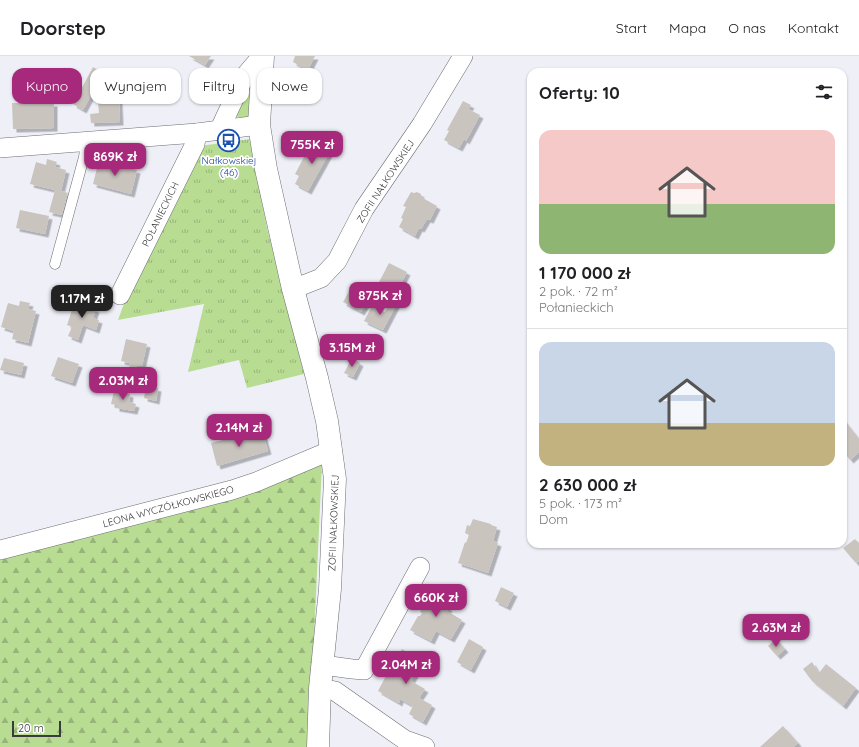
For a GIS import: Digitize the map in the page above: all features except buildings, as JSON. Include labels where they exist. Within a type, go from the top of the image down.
[{"type":"street","name":"ZOFII NAŁKOWSKIEJ","points":[[262,56],[258,125],[266,169],[293,289],[318,378],[332,450],[335,479],[335,508],[330,589],[320,688],[318,747]]},
{"type":"street","name":"ZOFII NAŁKOWSKIEJ","points":[[219,131],[244,77],[262,56]]},
{"type":"street","name":"ZOFII NAŁKOWSKIEJ","points":[[293,289],[322,278],[337,261],[364,209],[422,124],[463,56]]},
{"type":"street","points":[[0,148],[86,140],[198,133],[258,125]]},
{"type":"street","name":"POŁANIECKICH","points":[[120,295],[195,144],[198,133]]},
{"type":"street","name":"LEONA WYCZÓŁKOWSKIEGO","points":[[0,550],[232,490],[256,482],[332,450]]},
{"type":"street","points":[[323,664],[364,670],[420,567]]},
{"type":"street","points":[[320,688],[335,691],[405,740],[425,747]]},
{"type":"lane","points":[[55,264],[84,157],[86,140]]},
{"type":"green space","points":[[249,81],[253,82],[250,116],[242,118],[234,115],[238,104],[249,104]]},
{"type":"green space","points":[[250,139],[267,228],[304,374],[247,388],[239,360],[188,372],[204,304],[118,320],[129,290],[200,146]]},
{"type":"green space","points":[[322,463],[309,747],[0,747],[0,558]]},
{"type":"place","name":"Nałkowskiej (46)","points":[[229,140]]}]
